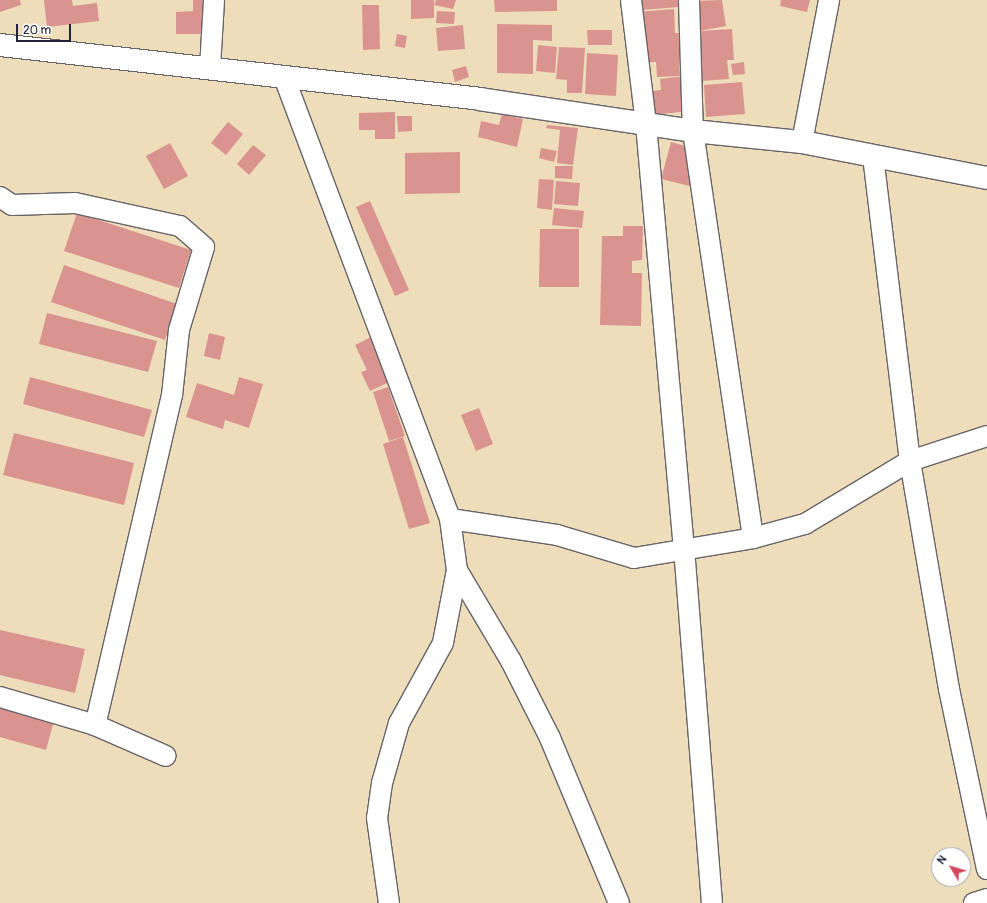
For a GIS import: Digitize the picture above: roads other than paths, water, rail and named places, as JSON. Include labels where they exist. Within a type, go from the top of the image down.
[{"type":"street","points":[[210,68],[214,0]]},
{"type":"street","points":[[631,0],[646,124],[684,548],[712,903]]},
{"type":"street","points":[[688,0],[694,131],[753,538]]},
{"type":"street","points":[[802,142],[829,0]]},
{"type":"street","points":[[0,45],[479,99],[694,131],[802,142],[987,178]]},
{"type":"street","points":[[284,77],[450,519],[457,570],[443,643],[399,723],[382,783],[377,818],[389,903]]},
{"type":"street","points":[[873,156],[910,460],[949,689],[987,869]]},
{"type":"street","points":[[0,197],[12,205],[75,203],[180,226],[204,247],[179,330],[172,395],[95,725]]},
{"type":"street","points":[[450,519],[556,535],[634,558],[684,548],[753,538],[805,524],[910,460],[987,436]]},
{"type":"street","points":[[457,570],[512,661],[550,738],[619,903]]},
{"type":"street","points":[[0,697],[95,725],[166,756]]},
{"type":"street","points":[[974,903],[987,899]]}]
